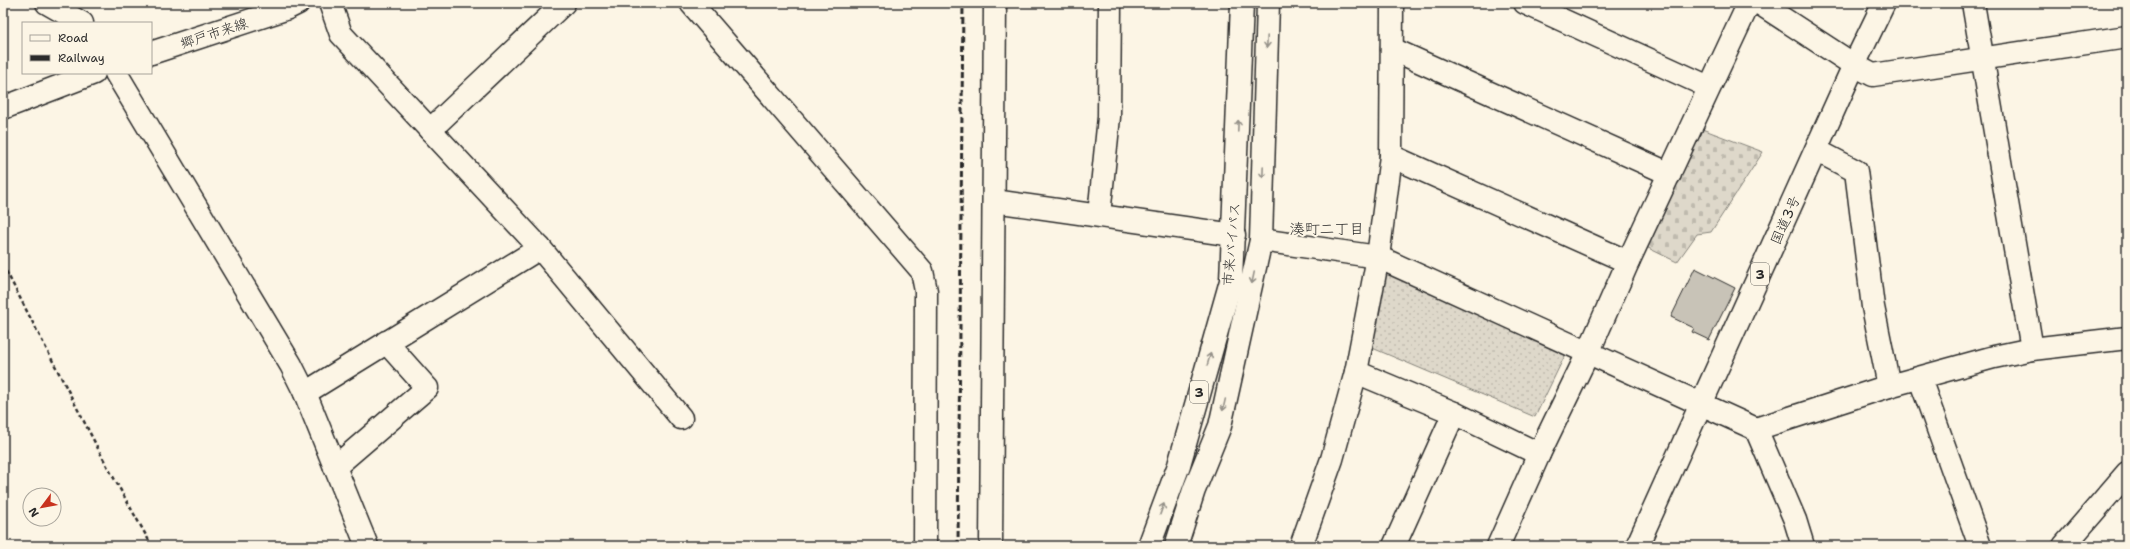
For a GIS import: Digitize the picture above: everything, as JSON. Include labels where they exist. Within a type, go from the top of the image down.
[{"type":"main road","points":[[47,3],[80,22]]},
{"type":"main road","name":"郷戸市来線","points":[[152,53],[288,8],[298,3]]},
{"type":"main road","points":[[330,3],[341,34],[540,248],[681,418]]},
{"type":"main road","points":[[430,130],[564,3]]},
{"type":"main road","points":[[691,3],[922,271],[926,291],[925,546]]},
{"type":"main road","points":[[991,546],[996,3]]},
{"type":"main road","points":[[1099,215],[1109,117],[1110,3]]},
{"type":"main road","name":"市来バイパス","points":[[1149,546],[1179,465],[1231,281],[1242,3]]},
{"type":"main road","name":"市来バイパス","points":[[1176,546],[1194,490],[1220,426],[1261,240],[1268,3]]},
{"type":"main road","points":[[1301,546],[1332,459],[1356,372],[1378,257],[1391,156],[1392,3]]},
{"type":"main road","points":[[1525,3],[1709,87]]},
{"type":"main road","points":[[1498,546],[1539,454],[1588,353],[1628,262],[1749,3]]},
{"type":"main road","points":[[1759,3],[1854,65],[1873,75],[2127,37]]},
{"type":"main road","name":"国道3号","points":[[1636,546],[1854,65],[1884,3]]},
{"type":"main road","points":[[1973,3],[1984,59],[2032,349]]},
{"type":"main road","points":[[1392,49],[1670,174]]},
{"type":"main road","points":[[3,108],[91,74]]},
{"type":"main road","points":[[117,74],[287,358],[305,393],[367,546]]},
{"type":"main road","points":[[1816,150],[1856,171],[1873,307],[1889,386]]},
{"type":"main road","points":[[1391,156],[1628,262]]},
{"type":"main road","points":[[994,201],[1234,235]]},
{"type":"main road","points":[[1261,240],[1378,257],[1700,405],[1756,429],[1889,386],[1994,357],[2032,349],[2127,338]]},
{"type":"main road","points":[[305,393],[540,248]]},
{"type":"main road","points":[[335,467],[427,388],[386,342]]},
{"type":"main road","points":[[1356,372],[1454,413],[1539,454]]},
{"type":"main road","points":[[1920,378],[1980,546]]},
{"type":"main road","points":[[1394,546],[1454,413]]},
{"type":"main road","points":[[1756,429],[1795,520],[1803,546]]},
{"type":"main road","points":[[2064,546],[2127,473]]},
{"type":"path","points":[[3,265],[106,464],[152,546]]},
{"type":"green space","points":[[1702,129],[1763,152],[1711,232],[1697,234],[1677,262],[1644,246]]},
{"type":"green space","points":[[1381,263],[1568,349],[1535,417],[1370,347]]},
{"type":"building","points":[[1695,268],[1735,288],[1709,340],[1692,332],[1694,328],[1671,317]]},
{"type":"railway","points":[[958,546],[963,3]]},
{"type":"district","name":"湊町二丁目","points":[[1327,229]]}]
